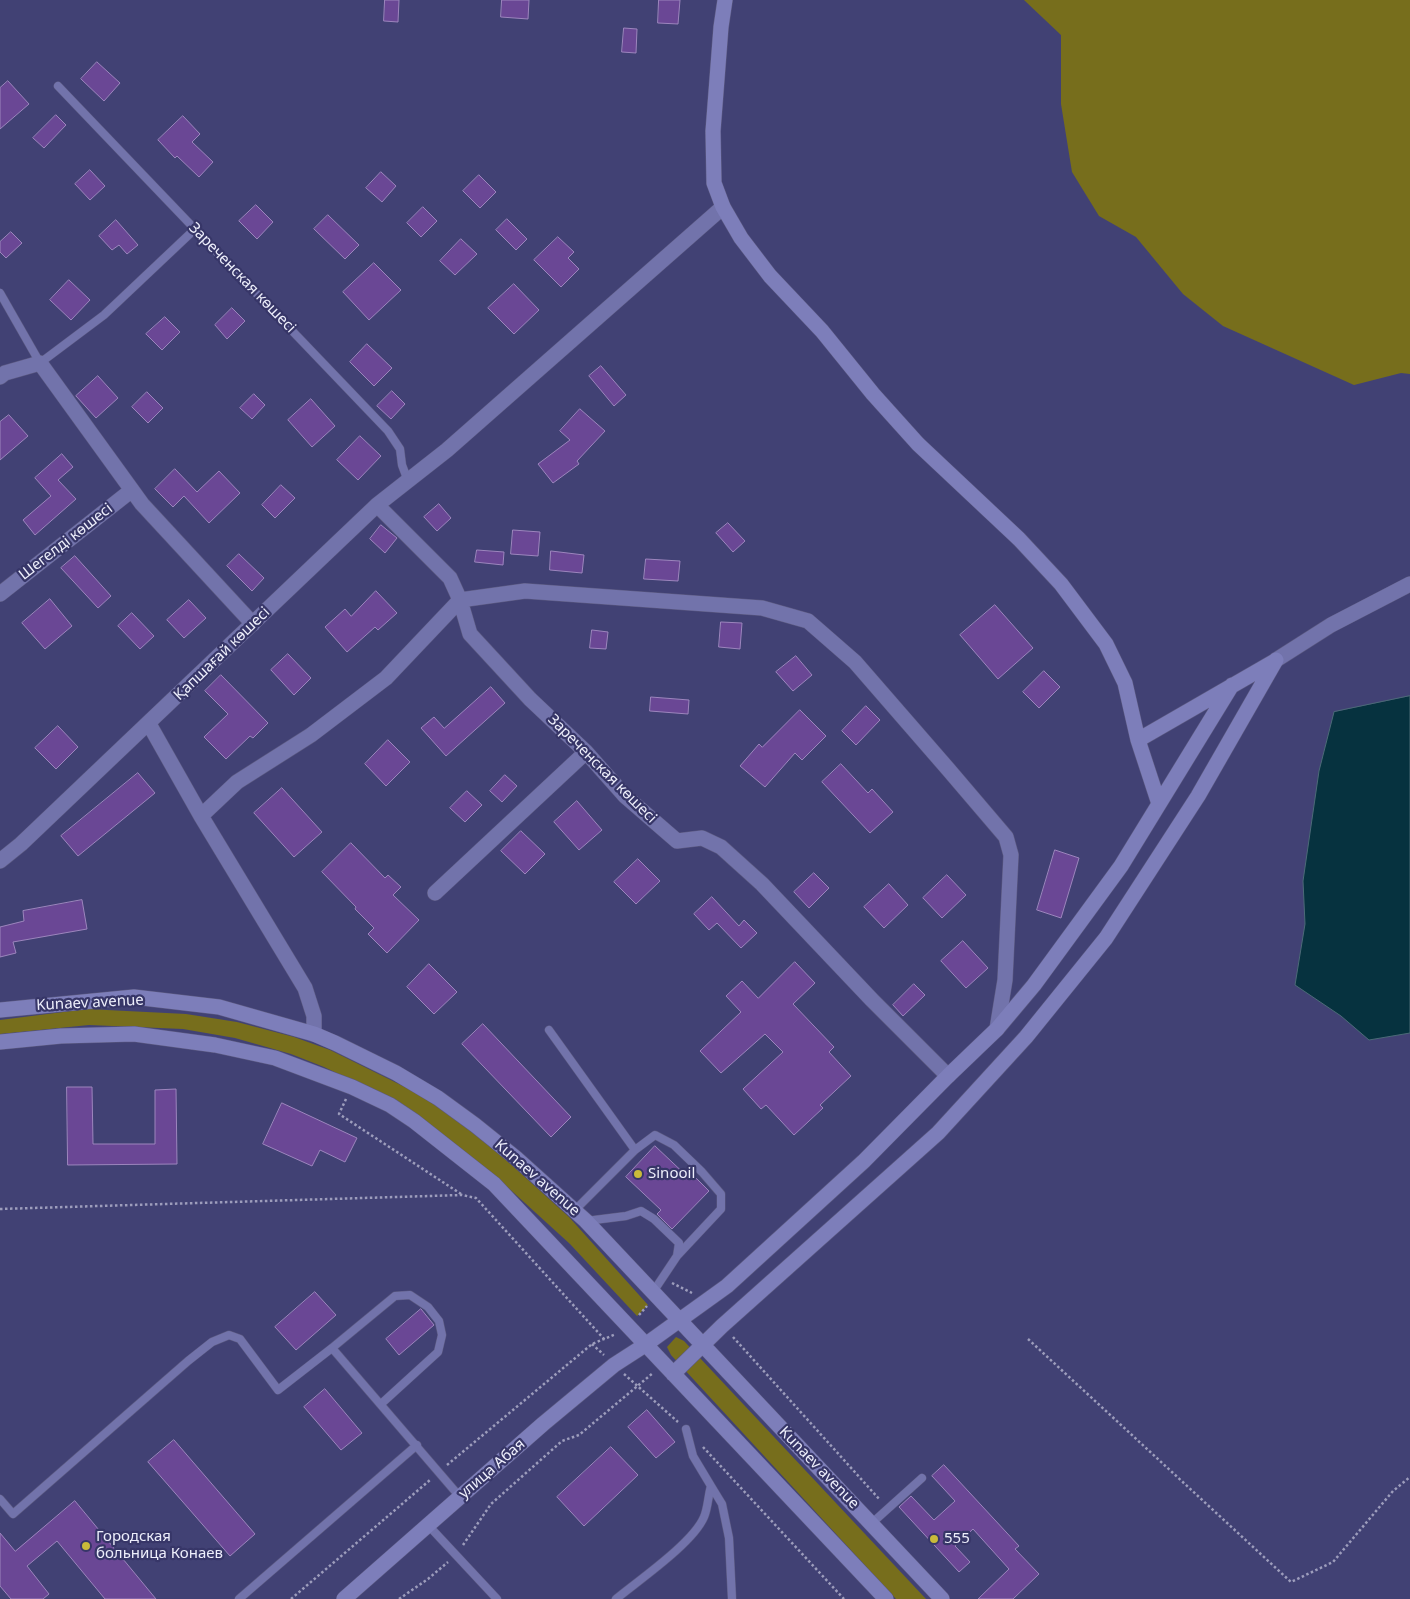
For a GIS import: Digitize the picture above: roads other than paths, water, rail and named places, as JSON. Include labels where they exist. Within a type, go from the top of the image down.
[{"type":"street","points":[[725,0],[721,26],[713,131],[714,183],[723,207],[741,238],[770,276],[822,331],[873,394],[918,444],[1019,539],[1061,584],[1106,644],[1125,683],[1138,740],[1159,804]]},
{"type":"street","name":"Қапшағай көшесі","points":[[0,861],[21,844],[149,724],[377,505],[447,450],[723,207]]},
{"type":"street","points":[[0,377],[5,373],[40,363],[142,504],[253,624]]},
{"type":"street","name":"Шегелді көшесі","points":[[0,594],[132,490]]},
{"type":"street","name":"Зареченская көшесі","points":[[377,505],[450,578],[460,600],[470,634],[530,699],[586,752],[625,796],[677,841],[702,838],[721,848],[762,884],[872,1000],[948,1076]]},
{"type":"street","points":[[1138,740],[1276,660],[1332,625],[1410,584]]},
{"type":"street","points":[[201,816],[237,782],[311,735],[386,678],[460,600],[525,591],[762,608],[808,621],[855,662],[1006,838],[1011,855],[1005,980],[997,1029]]},
{"type":"street","points":[[673,1374],[722,1326],[938,1133],[1026,1037],[1106,938],[1198,796],[1276,660]]},
{"type":"street","name":"улица Абая","points":[[344,1599],[543,1424],[614,1365],[727,1286],[864,1161],[997,1029],[1034,985],[1102,893],[1232,686]]},
{"type":"street","points":[[149,724],[201,816],[305,988],[314,1016],[314,1034]]},
{"type":"street","points":[[435,892],[586,752]]},
{"type":"street","name":"Kunaev avenue","points":[[0,1010],[134,997],[218,1007],[314,1034],[396,1073],[438,1098],[482,1131],[575,1210],[651,1299],[679,1320],[942,1599]]},
{"type":"street","name":"Kunaev avenue","points":[[0,1042],[61,1036],[143,1035],[215,1045],[275,1058],[352,1087],[390,1105],[414,1121],[494,1184],[886,1599]]},
{"type":"lane","name":"Зареченская көшесі","points":[[58,86],[388,431],[400,449],[402,464],[408,481]]},
{"type":"lane","points":[[0,294],[40,363],[104,315],[195,229]]},
{"type":"lane","points":[[549,1030],[634,1150]]},
{"type":"lane","points":[[575,1210],[634,1150],[655,1136],[674,1144],[721,1194],[721,1209],[677,1256],[651,1299]]},
{"type":"lane","points":[[586,1221],[626,1216],[641,1211],[654,1219],[679,1243],[677,1256]]},
{"type":"lane","points":[[0,1499],[13,1514],[212,1342],[229,1335],[240,1339],[278,1390],[395,1296],[410,1295],[428,1307],[439,1321],[442,1335],[438,1352],[380,1404]]},
{"type":"lane","points":[[332,1348],[460,1497]]},
{"type":"lane","points":[[686,1429],[693,1456],[722,1504],[729,1538],[732,1599]]},
{"type":"lane","points":[[239,1599],[417,1445]]},
{"type":"lane","points":[[872,1523],[922,1478]]},
{"type":"lane","points":[[616,1599],[670,1556],[692,1535],[705,1516],[710,1486]]},
{"type":"lane","points":[[428,1525],[497,1599]]},
{"type":"water","points":[[1410,696],[1410,1033],[1369,1040],[1341,1016],[1295,985],[1305,924],[1303,881],[1319,771],[1334,712]]},
{"type":"place","name":"Sinooil","points":[[638,1174]]},
{"type":"place","name":"555","points":[[934,1539]]},
{"type":"place","name":"Городская больница Конаев","points":[[86,1546]]}]
